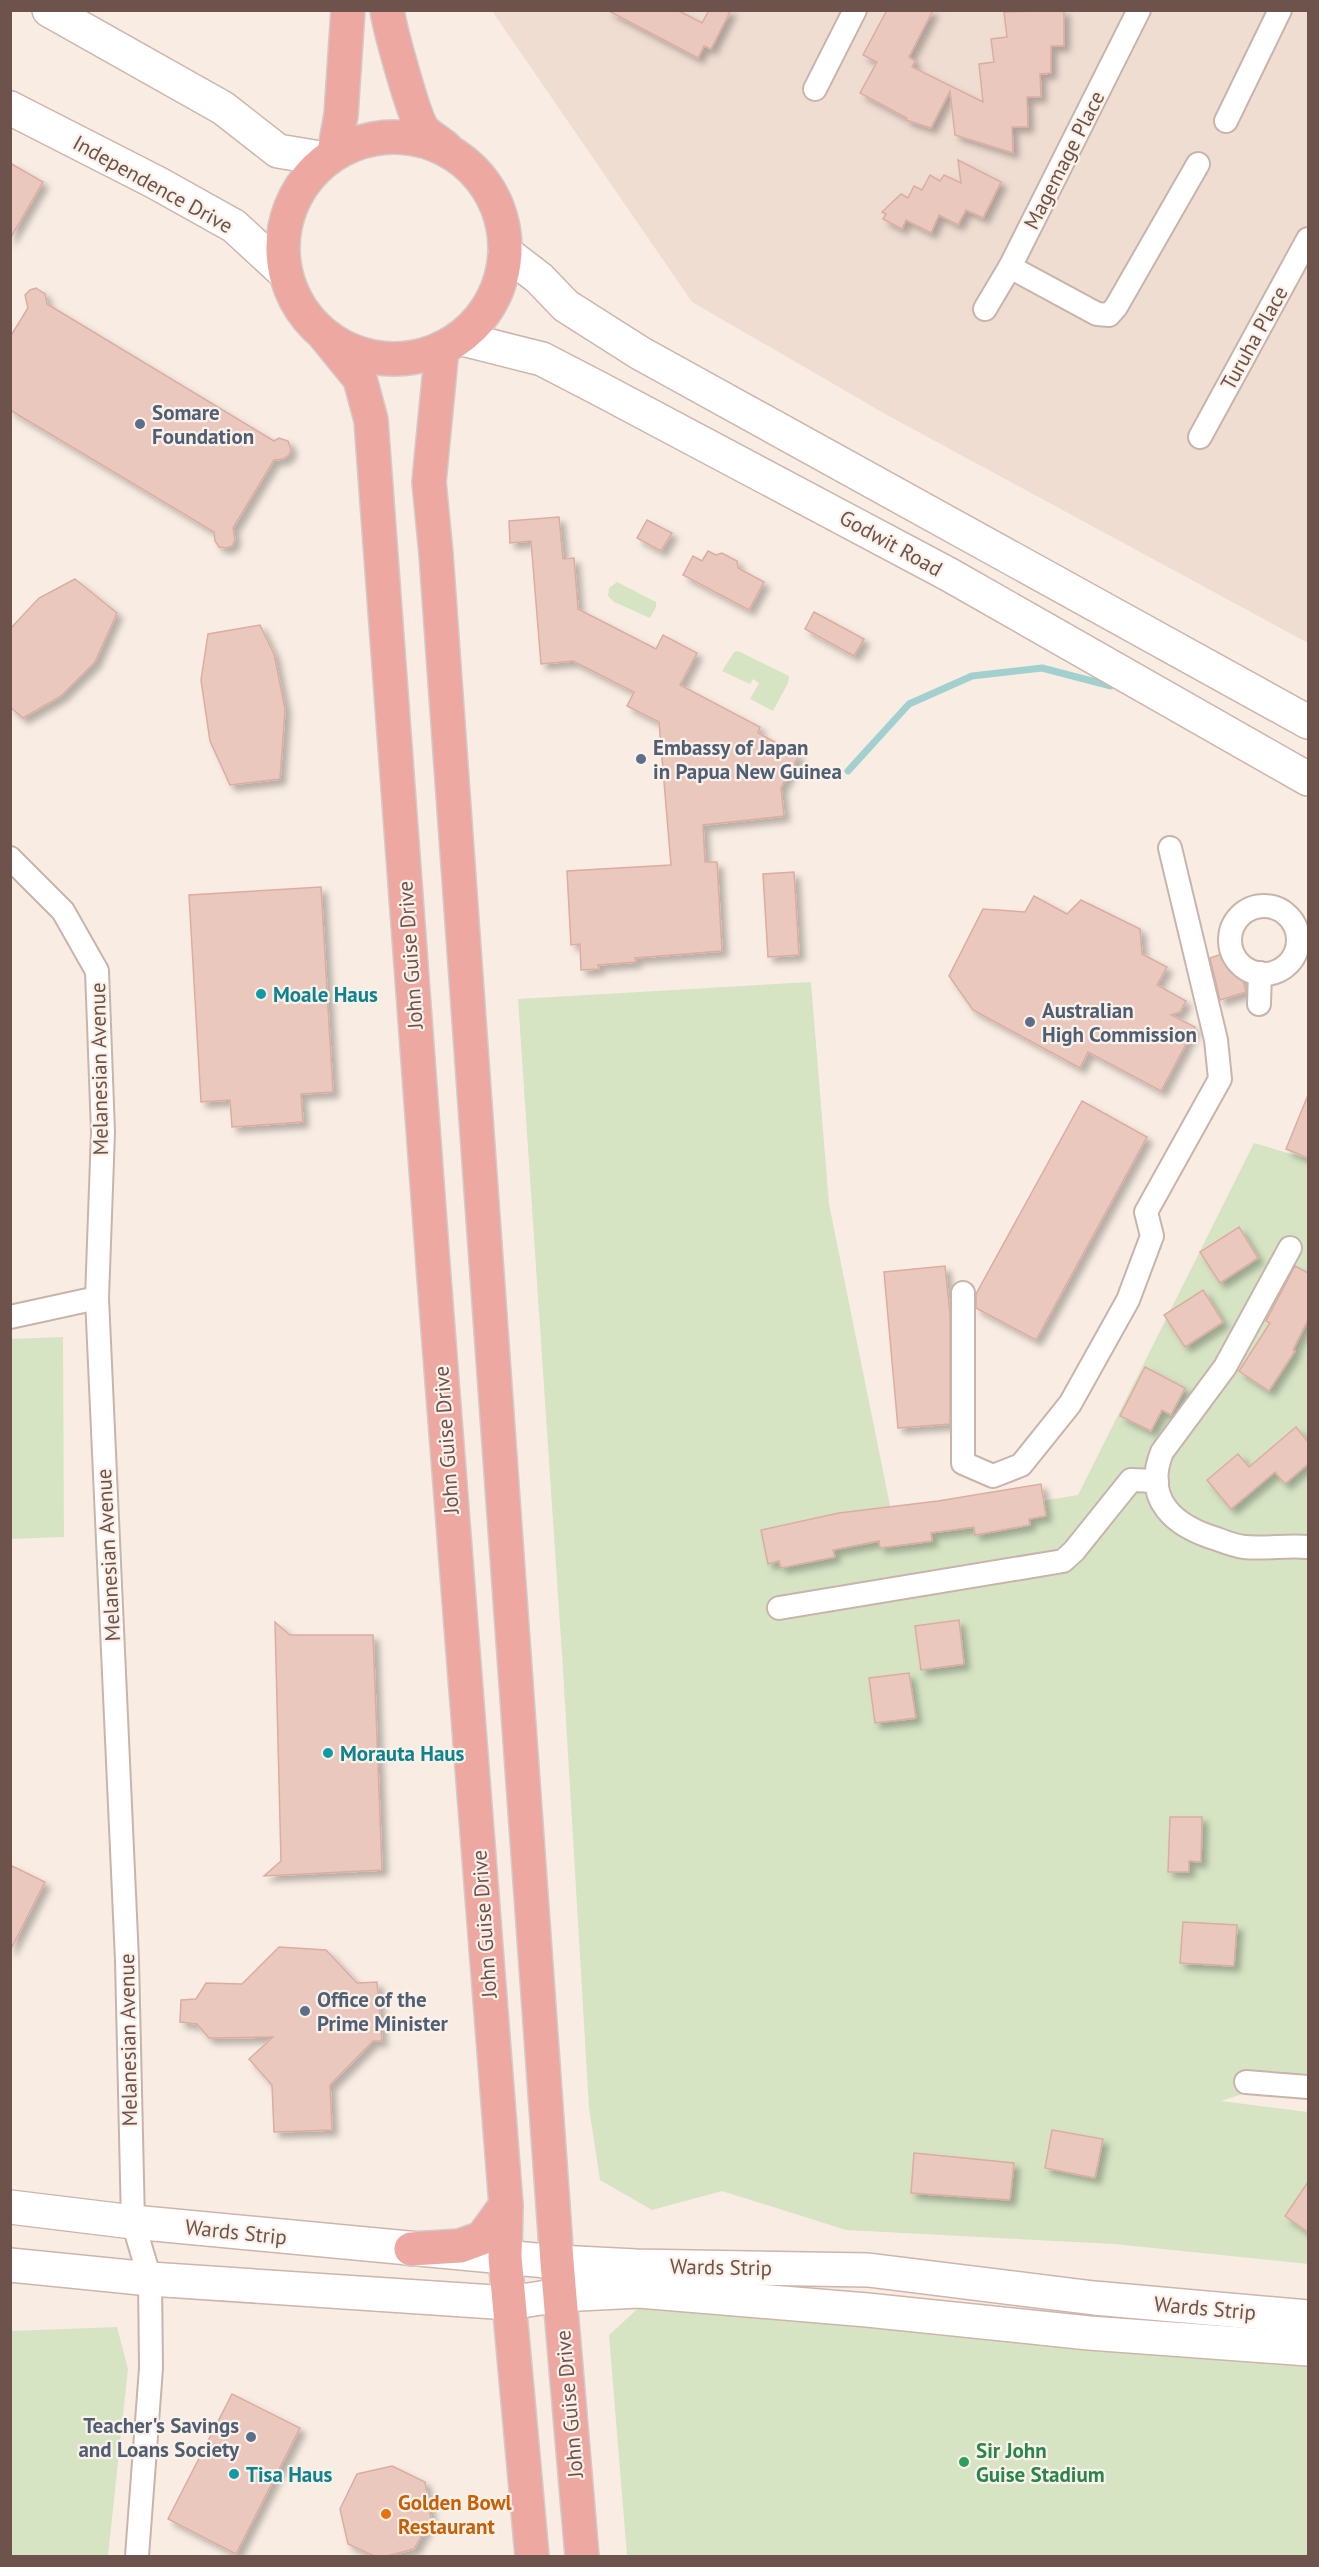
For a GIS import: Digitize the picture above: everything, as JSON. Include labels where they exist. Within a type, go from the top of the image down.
[{"type":"highway","points":[[330,156],[341,115],[348,10]]},
{"type":"highway","points":[[387,10],[390,30],[423,130],[472,168],[487,186],[497,206],[503,228],[505,252],[500,280],[488,307],[451,343],[412,358],[382,359],[351,352],[325,336],[311,323],[299,308],[285,273],[282,241],[289,210],[304,182],[330,156],[361,141],[391,136],[421,139],[448,150],[472,168]]},
{"type":"highway","name":"John Guise Drive","points":[[325,336],[360,379],[371,420],[433,1266],[506,2205],[505,2257],[532,2556]]},
{"type":"highway","name":"John Guise Drive","points":[[451,343],[429,482],[437,566],[557,2262],[582,2556]]},
{"type":"highway","points":[[411,2249],[460,2246],[482,2238],[506,2205]]},
{"type":"street","points":[[49,10],[223,108],[278,151],[330,156]]},
{"type":"street","points":[[815,89],[855,10]]},
{"type":"street","name":"Magemage Place","points":[[985,309],[1010,267],[1139,10]]},
{"type":"street","points":[[1226,121],[1280,10]]},
{"type":"street","name":"Independence Drive","points":[[10,108],[157,183],[234,226],[285,273]]},
{"type":"street","points":[[1010,267],[1097,314],[1109,315],[1116,307],[1198,164]]},
{"type":"street","name":"Turuha Place","points":[[1200,437],[1308,239]]},
{"type":"street","points":[[505,252],[539,278],[566,306],[639,353],[1308,722]]},
{"type":"street","name":"Godwit Road","points":[[451,343],[542,359],[948,574],[1308,779]]},
{"type":"street","points":[[963,1293],[963,1463],[993,1476],[1021,1465],[1070,1404],[1128,1300],[1152,1236],[1146,1212],[1220,1078],[1216,1040],[1170,848]]},
{"type":"street","name":"Melanesian Avenue","points":[[10,858],[63,911],[97,971],[103,1132],[97,1298],[127,1960],[133,2222],[150,2279],[151,2368],[137,2556]]},
{"type":"street","points":[[1256,907],[1275,908],[1292,921],[1296,931],[1295,952],[1281,969],[1260,974],[1242,966],[1232,950],[1230,941],[1231,932],[1240,916],[1256,907]]},
{"type":"street","points":[[1196,953],[1230,941]]},
{"type":"street","points":[[1259,1004],[1260,974]]},
{"type":"street","points":[[1290,1248],[1225,1367],[1162,1452],[1156,1468],[1157,1481],[1165,1509],[1180,1524],[1204,1535],[1242,1547],[1308,1547]]},
{"type":"street","points":[[10,1317],[97,1298]]},
{"type":"street","points":[[779,1608],[1063,1561],[1074,1551],[1131,1480],[1157,1481]]},
{"type":"street","points":[[1246,2082],[1308,2087]]},
{"type":"street","name":"Wards Strip","points":[[10,2207],[133,2222],[557,2262],[636,2266],[868,2270],[1094,2298],[1308,2317]]},
{"type":"street","name":"Wards Strip","points":[[10,2265],[150,2279],[509,2303],[560,2295],[639,2291],[867,2310],[1089,2333],[1308,2349]]},
{"type":"shaded area","points":[[492,11],[1308,11],[1308,643],[887,415],[692,302]]},
{"type":"green space","points":[[617,582],[656,602],[650,618],[614,602],[608,596],[609,588]]},
{"type":"green space","points":[[738,651],[789,676],[788,683],[773,711],[750,699],[759,683],[753,679],[750,684],[722,671],[734,652]]},
{"type":"green space","points":[[811,982],[829,1204],[894,1525],[1078,1495],[1254,1143],[1308,1159],[1308,2073],[1221,2101],[1308,2112],[1308,2264],[1114,2244],[846,2230],[722,2191],[652,2210],[600,2180],[589,2108],[563,1670],[518,999]]},
{"type":"green space","points":[[63,1337],[64,1537],[11,1539],[11,1339]]},
{"type":"green space","name":"Sir John Guise Stadium","points":[[645,2302],[1308,2367],[1308,2556],[627,2556],[609,2335]]},
{"type":"green space","points":[[117,2327],[128,2369],[108,2556],[11,2556],[11,2331]]},
{"type":"building","points":[[607,10],[677,10],[702,23],[709,10],[731,10],[711,49],[704,46],[698,58]]},
{"type":"building","points":[[887,10],[933,10],[909,57],[915,61],[912,67],[983,102],[979,64],[994,62],[991,39],[1007,37],[1004,12],[1064,10],[1064,46],[1051,46],[1051,73],[1040,74],[1041,97],[1027,97],[1028,127],[1012,127],[1013,153],[955,135],[950,91],[931,128],[906,120],[907,118],[860,93],[877,62],[863,55]]},
{"type":"building","points":[[958,160],[1001,182],[983,218],[966,210],[958,225],[939,215],[931,233],[906,220],[902,229],[883,219],[886,214],[882,212],[901,194],[908,198],[914,186],[922,190],[930,175],[940,181],[944,175],[961,183]]},
{"type":"building","points":[[10,163],[43,182],[10,239]]},
{"type":"building","name":"Somare Foundation","points":[[36,288],[45,294],[47,304],[274,441],[279,438],[288,441],[291,449],[289,455],[283,459],[274,460],[233,528],[235,540],[232,546],[219,547],[215,541],[214,532],[10,410],[10,337],[28,308],[25,295]]},
{"type":"building","points":[[559,517],[563,559],[574,558],[578,609],[656,649],[663,635],[697,653],[680,685],[760,727],[758,733],[799,755],[781,788],[784,816],[703,825],[705,862],[717,862],[722,951],[635,958],[636,962],[598,965],[599,969],[581,970],[580,944],[571,945],[567,871],[671,865],[659,722],[627,706],[634,692],[573,661],[541,664],[531,541],[510,543],[509,521]]},
{"type":"building","points":[[647,520],[672,533],[661,551],[637,538]]},
{"type":"building","points":[[708,551],[716,555],[722,553],[737,561],[738,568],[764,582],[749,610],[683,575],[693,556],[702,561]]},
{"type":"building","points":[[75,579],[117,613],[95,662],[61,696],[23,718],[10,707],[10,629],[39,598]]},
{"type":"building","points":[[814,612],[864,639],[854,656],[805,629]]},
{"type":"building","points":[[260,625],[274,654],[285,709],[280,779],[230,785],[210,741],[201,680],[208,634]]},
{"type":"building","points":[[794,872],[799,955],[768,957],[763,874]]},
{"type":"building","name":"Moale Haus","points":[[321,887],[333,1092],[301,1094],[303,1122],[232,1127],[230,1100],[201,1102],[189,895]]},
{"type":"building","points":[[1034,896],[1067,914],[1081,900],[1140,929],[1142,954],[1167,967],[1157,985],[1186,1001],[1180,1012],[1171,1015],[1195,1027],[1161,1091],[1088,1052],[1080,1068],[973,1010],[949,976],[983,909],[1025,912]]},
{"type":"building","points":[[1231,951],[1236,970],[1240,969],[1246,992],[1220,1000],[1210,958]]},
{"type":"building","points":[[1308,1095],[1308,1158],[1286,1149]]},
{"type":"building","points":[[1082,1101],[1147,1137],[1036,1340],[976,1308],[976,1294]]},
{"type":"building","points":[[1239,1227],[1258,1258],[1220,1283],[1200,1252]]},
{"type":"building","points":[[945,1266],[950,1314],[950,1424],[898,1428],[884,1272]]},
{"type":"building","points":[[1295,1266],[1308,1273],[1308,1320],[1293,1350],[1295,1351],[1269,1391],[1239,1371],[1270,1323],[1266,1321]]},
{"type":"building","points":[[1203,1290],[1223,1322],[1185,1347],[1164,1315]]},
{"type":"building","points":[[1145,1367],[1185,1388],[1171,1415],[1162,1410],[1151,1431],[1120,1416]]},
{"type":"building","points":[[1296,1427],[1308,1442],[1308,1464],[1285,1484],[1275,1472],[1231,1509],[1207,1480],[1238,1454],[1249,1467]]},
{"type":"building","points":[[1041,1484],[1046,1516],[1029,1519],[1030,1525],[975,1535],[974,1527],[931,1533],[932,1541],[880,1548],[879,1541],[833,1550],[835,1557],[781,1568],[779,1561],[768,1564],[761,1530],[839,1513],[938,1501]]},
{"type":"building","points":[[959,1620],[964,1664],[921,1670],[915,1626]]},
{"type":"building","name":"Morauta Haus","points":[[275,1622],[290,1635],[373,1635],[382,1870],[264,1876],[281,1861]]},
{"type":"building","points":[[909,1673],[916,1718],[875,1723],[869,1678]]},
{"type":"building","points":[[1170,1817],[1202,1817],[1201,1862],[1189,1861],[1189,1872],[1168,1872]]},
{"type":"building","points":[[10,1865],[45,1882],[10,1951]]},
{"type":"building","points":[[1183,1922],[1237,1925],[1234,1966],[1180,1963]]},
{"type":"building","points":[[279,1947],[326,1950],[357,1983],[377,1982],[382,2041],[373,2041],[330,2085],[332,2130],[274,2132],[272,2085],[249,2059],[273,2037],[209,2038],[197,2024],[180,2022],[181,2000],[196,1999],[206,1983],[242,1984]]},
{"type":"building","points":[[1052,2130],[1103,2139],[1095,2178],[1045,2168]]},
{"type":"building","points":[[914,2153],[1014,2163],[1010,2200],[911,2193]]},
{"type":"building","points":[[1308,2182],[1308,2232],[1285,2216]]},
{"type":"building","name":"Tisa Haus","points":[[232,2394],[300,2428],[236,2554],[168,2519]]},
{"type":"building","name":"Golden Bowl Restaurant","points":[[392,2466],[425,2482],[431,2519],[414,2549],[387,2556],[374,2556],[348,2544],[340,2509],[357,2474]]},
{"type":"waterway","points":[[848,771],[909,704],[972,676],[1042,668],[1111,686]]},
{"type":"place","name":"Somare Foundation","points":[[140,424]]},
{"type":"place","name":"Embassy of Japan in Papua New Guinea","points":[[641,759]]},
{"type":"place","name":"Moale Haus","points":[[261,994]]},
{"type":"place","name":"Australian High Commission","points":[[1030,1022]]},
{"type":"place","name":"Morauta Haus","points":[[328,1753]]},
{"type":"place","name":"Office of the Prime Minister","points":[[305,2011]]},
{"type":"place","name":"Teacher's Savings and Loans Society","points":[[251,2437]]},
{"type":"place","name":"Sir John Guise Stadium","points":[[964,2462]]},
{"type":"place","name":"Tisa Haus","points":[[234,2474]]},
{"type":"place","name":"Golden Bowl Restaurant","points":[[386,2514]]}]
